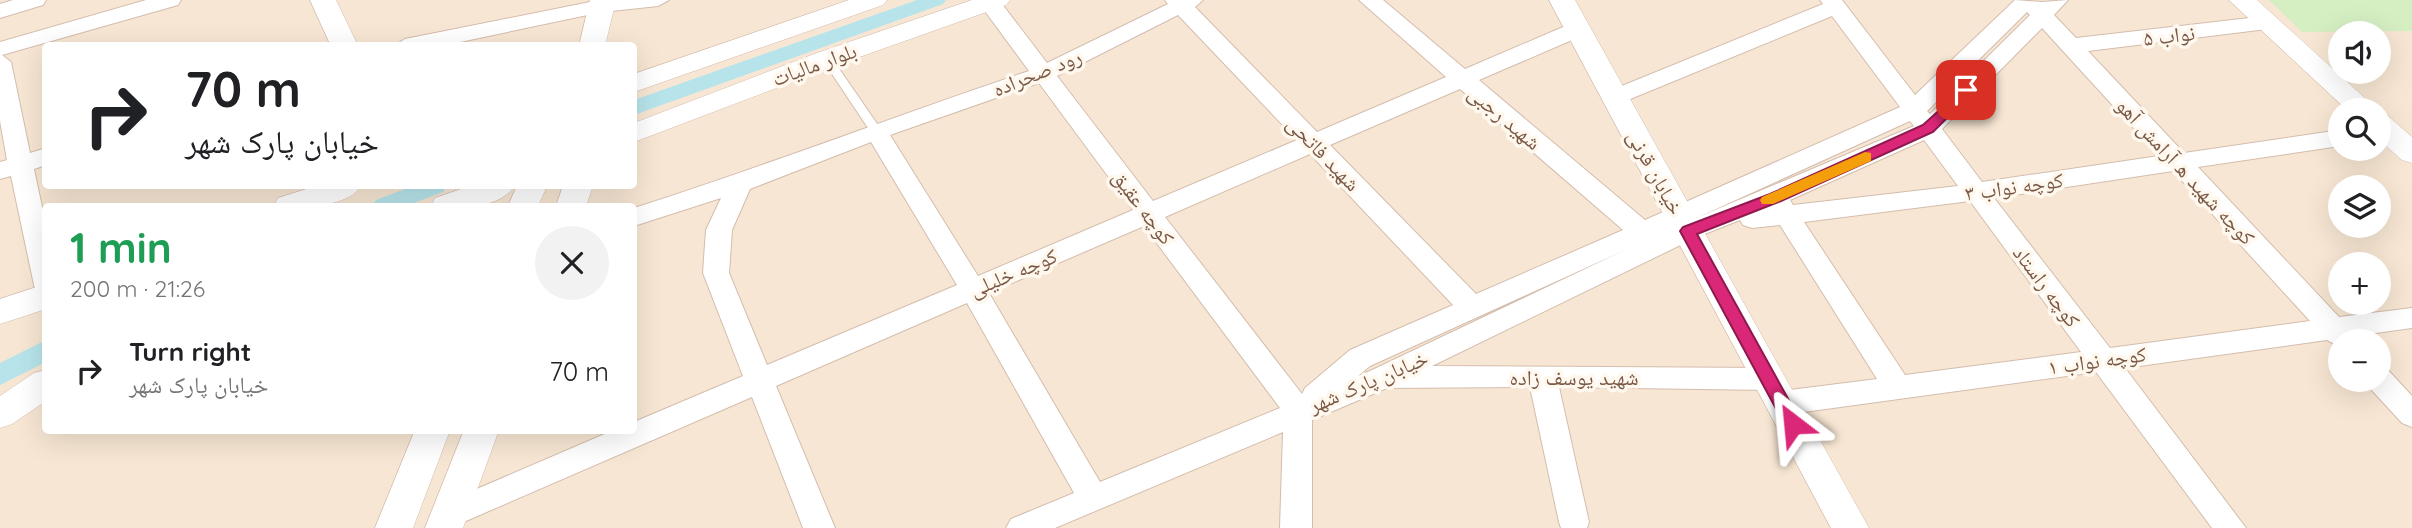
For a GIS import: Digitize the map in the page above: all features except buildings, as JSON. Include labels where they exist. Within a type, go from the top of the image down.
[{"type":"street","points":[[0,11],[36,0]]},
{"type":"street","points":[[0,49],[170,0]]},
{"type":"street","points":[[323,0],[343,42]]},
{"type":"street","points":[[423,42],[602,3],[658,0]]},
{"type":"street","name":"بلوار مالیات","points":[[637,82],[845,5],[874,0]]},
{"type":"street","name":"شهید رجبی","points":[[1370,0],[1642,232]]},
{"type":"street","name":"خیابان قرنی","points":[[1562,0],[1850,528]]},
{"type":"street","points":[[2242,0],[2351,98]]},
{"type":"street","name":"بلوار مالیات","points":[[637,132],[827,59],[993,1]]},
{"type":"street","name":"کوچه عقیق","points":[[993,1],[1043,74],[1298,411]]},
{"type":"street","name":"رود صحراده","points":[[637,215],[740,183],[876,131],[1043,74],[1183,2]]},
{"type":"street","name":"شهید فاتحی","points":[[1183,2],[1313,143],[1471,306]]},
{"type":"street","points":[[593,42],[602,3]]},
{"type":"street","points":[[1615,97],[1834,4],[1921,120]]},
{"type":"street","name":"خیابان پارک شهر","points":[[1780,205],[1921,120],[2039,4]]},
{"type":"street","name":"کوچه شهید ه آرامش آهو","points":[[2039,4],[2071,46],[2332,329]]},
{"type":"street","name":"نواب ۵","points":[[2071,46],[2267,23]]},
{"type":"street","name":"کوچه خلیلی","points":[[446,522],[759,381],[1578,29]]},
{"type":"street","points":[[0,62],[10,168],[42,280]]},
{"type":"street","name":"خیابان پارک شهر","points":[[1298,411],[1380,379],[1684,223],[1921,120]]},
{"type":"street","name":"کوچه راستاد","points":[[1921,120],[2230,528]]},
{"type":"street","points":[[876,131],[974,289],[1093,498]]},
{"type":"street","points":[[2391,137],[2412,153]]},
{"type":"street","name":"کوچه نواب ۳","points":[[1684,223],[1780,205],[1976,192],[2328,140]]},
{"type":"street","points":[[10,168],[42,157]]},
{"type":"street","points":[[740,183],[719,229],[716,273],[819,528]]},
{"type":"street","points":[[298,203],[337,189]]},
{"type":"street","points":[[454,203],[488,190],[506,203]]},
{"type":"street","points":[[1780,205],[1897,387]]},
{"type":"street","name":"خیابان پارک شهر","points":[[1298,411],[1360,358],[1471,306],[1642,232],[1684,223]]},
{"type":"street","points":[[0,312],[42,296]]},
{"type":"street","name":"کوچه نواب ۱","points":[[2364,329],[2412,318]]},
{"type":"street","name":"کوچه نواب ۱","points":[[1776,391],[1897,387],[2102,359],[2328,336]]},
{"type":"street","points":[[1542,376],[1574,522]]},
{"type":"street","name":"شهید یوسف زاده","points":[[1380,379],[1542,376],[1776,391]]},
{"type":"street","points":[[0,414],[42,386]]},
{"type":"street","points":[[2391,392],[2412,415]]},
{"type":"street","points":[[1022,528],[1298,411],[1296,528]]},
{"type":"street","points":[[394,528],[431,434]]},
{"type":"street","points":[[446,522],[480,434]]},
{"type":"lane","points":[[827,59],[876,131]]},
{"type":"shaded area","points":[[0,0],[2412,0],[2412,528],[0,528]]},
{"type":"green space","points":[[2269,0],[2412,0],[2412,31],[2391,31],[2391,21],[2328,21],[2328,32],[2302,32]]},
{"type":"waterway","points":[[637,107],[936,0]]},
{"type":"waterway","points":[[392,203],[427,189]]},
{"type":"waterway","points":[[0,375],[42,352]]},
{"type":"slow traffic","points":[[1768,200],[1865,157]]},
{"type":"route","points":[[1793,424],[1688,231],[1776,197],[1928,129],[1966,90]]}]
